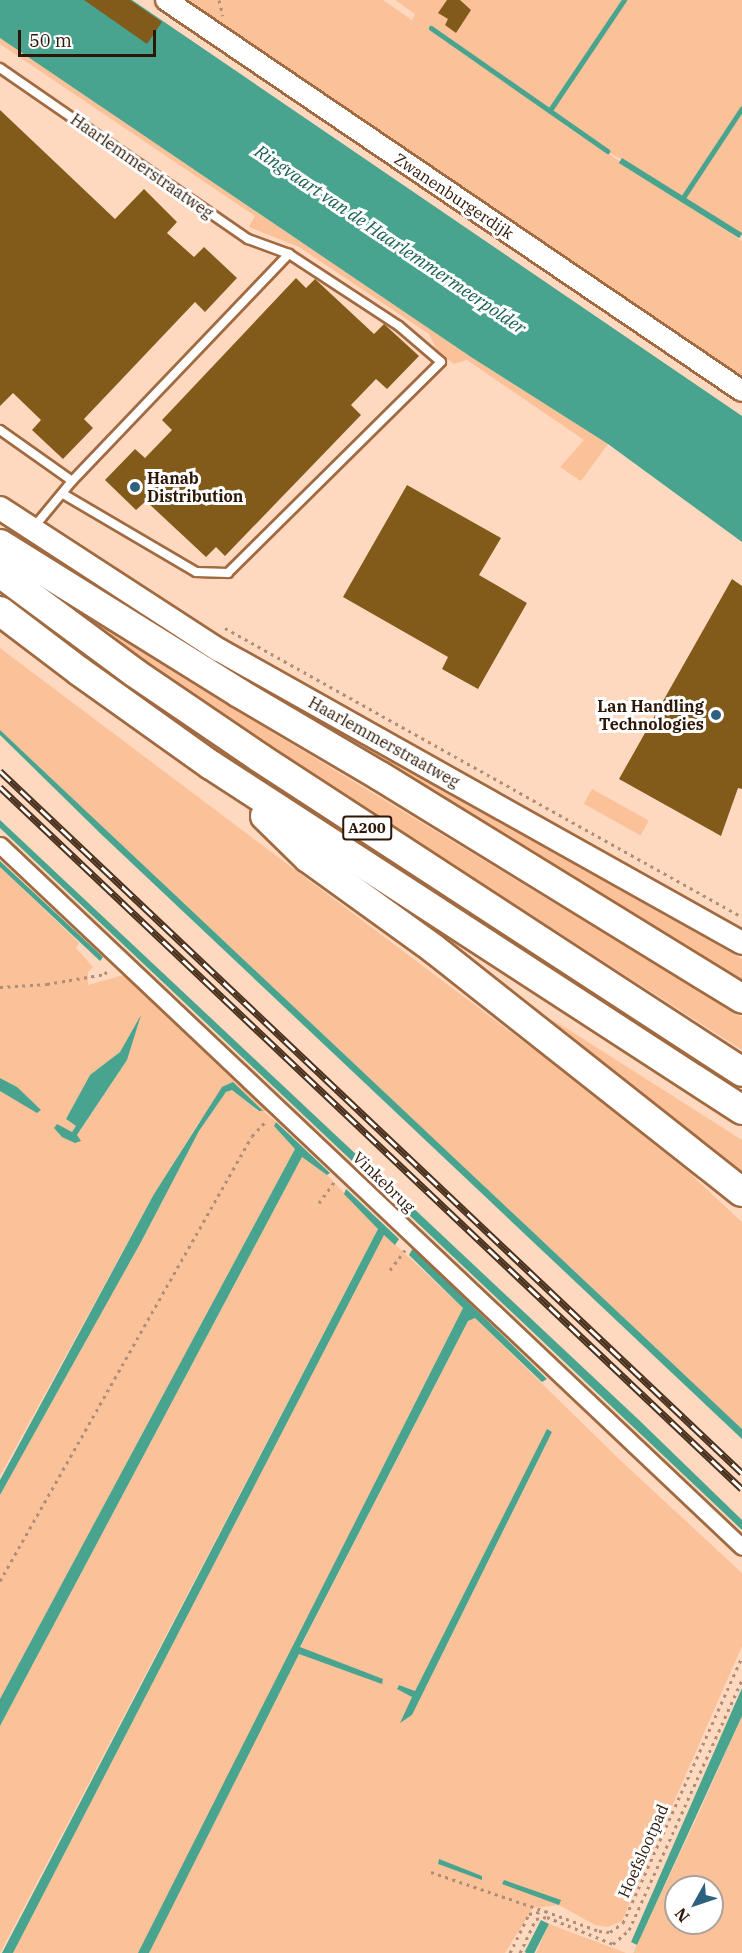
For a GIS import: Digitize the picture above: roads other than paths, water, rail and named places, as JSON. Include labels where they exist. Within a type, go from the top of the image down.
[{"type":"highway","points":[[0,544],[229,687],[380,776],[742,999]]},
{"type":"highway","name":"A200","points":[[0,573],[135,673],[260,758],[742,1072]]},
{"type":"highway","name":"A200","points":[[0,611],[211,765],[742,1110]]},
{"type":"highway","name":"A200","points":[[211,765],[308,858],[434,949],[742,1192]]},
{"type":"main road","name":"Haarlemmerstraatweg","points":[[0,507],[219,650],[742,943]]},
{"type":"street","name":"Zwanenburgerdijk","points":[[166,0],[742,391]]},
{"type":"street","name":"Vinkebrug","points":[[0,845],[742,1547]]},
{"type":"lane","name":"Haarlemmerstraatweg","points":[[0,68],[248,239],[289,254],[399,326],[441,362],[228,573],[196,572],[63,494]]},
{"type":"lane","points":[[32,530],[72,480],[289,254]]},
{"type":"lane","points":[[0,430],[72,480]]},
{"type":"water","name":"Ringvaart van de Haarlemmermeerpolder","points":[[0,0],[132,0],[742,416],[742,542],[608,444],[471,357],[0,38]]},
{"type":"water","points":[[622,158],[742,233],[739,238],[619,163]]},
{"type":"water","points":[[0,730],[742,1429],[742,1439],[102,835],[0,735]]},
{"type":"water","points":[[0,820],[640,1421],[742,1520],[742,1530],[0,828]]},
{"type":"water","points":[[0,861],[103,957],[100,961],[0,867]]},
{"type":"water","points":[[141,1015],[127,1060],[77,1135],[81,1141],[75,1143],[62,1137],[54,1128],[57,1124],[72,1132],[76,1126],[66,1119],[90,1075],[120,1052]]},
{"type":"water","points":[[0,1078],[17,1087],[41,1110],[37,1113],[0,1091]]},
{"type":"water","points":[[233,1082],[263,1111],[259,1111],[232,1090],[226,1092],[199,1131],[141,1242],[0,1495],[0,1480],[154,1194],[222,1087]]},
{"type":"water","points":[[276,1122],[330,1173],[327,1175],[302,1157],[0,1726],[0,1699],[295,1149],[274,1126]]},
{"type":"water","points":[[346,1189],[399,1239],[395,1245],[384,1235],[13,1953],[2,1953],[378,1229],[344,1194]]},
{"type":"water","points":[[413,1248],[547,1379],[542,1382],[475,1318],[468,1321],[300,1647],[383,1679],[382,1684],[299,1654],[149,1953],[138,1953],[463,1308],[409,1255]]},
{"type":"water","points":[[547,1429],[552,1432],[412,1715],[400,1723],[412,1697],[397,1689],[399,1685],[415,1691]]},
{"type":"water","points":[[742,1688],[742,1716],[669,1875],[664,1875],[664,1886],[637,1945],[631,1942]]},
{"type":"water","points":[[439,1859],[482,1876],[482,1880],[438,1864]]},
{"type":"water","points":[[504,1880],[561,1900],[559,1905],[502,1884]]},
{"type":"water","points":[[541,1920],[549,1924],[534,1953],[525,1952]]},
{"type":"waterway","points":[[550,110],[624,0]]},
{"type":"waterway","points":[[431,28],[607,151]]},
{"type":"waterway","points":[[682,199],[742,108]]},
{"type":"railway","points":[[0,771],[742,1473]]},
{"type":"railway","points":[[0,787],[742,1489]]},
{"type":"place","name":"Hanab Distribution","points":[[135,487]]},
{"type":"place","name":"Lan Handling Technologies","points":[[716,715]]}]
